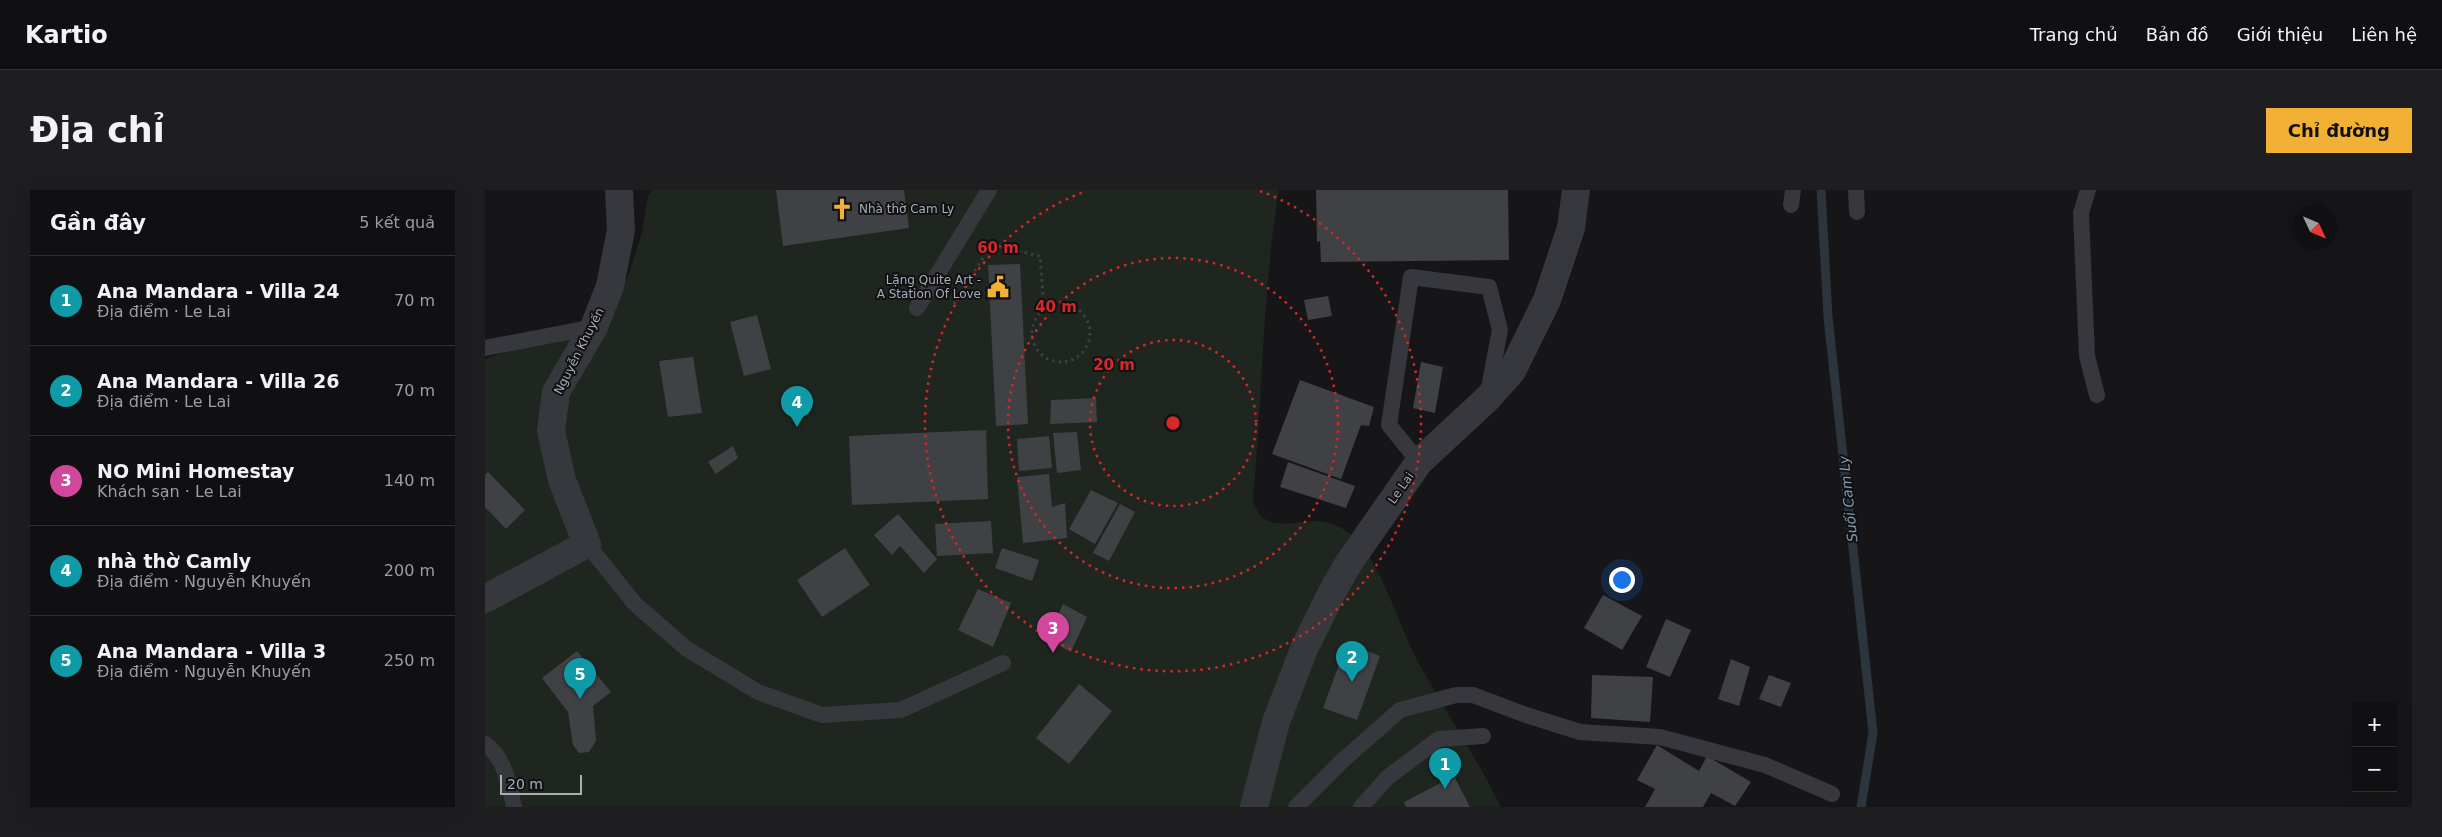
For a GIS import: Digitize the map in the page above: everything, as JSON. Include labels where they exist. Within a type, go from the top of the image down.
[{"type":"street","name":"Nguyễn Khuyến","points":[[587,544],[562,480],[551,431],[556,392],[594,327],[610,286],[621,230],[619,190]]},
{"type":"street","name":"Le Lai","points":[[1254,807],[1276,722],[1304,649],[1348,564],[1419,462],[1487,399],[1512,371],[1547,300],[1571,228],[1576,190]]},
{"type":"street","points":[[485,599],[587,544]]},
{"type":"lane","points":[[917,308],[989,190]]},
{"type":"lane","points":[[1856,190],[1857,212]]},
{"type":"lane","points":[[2087,190],[2081,214],[2087,356],[2097,395]]},
{"type":"lane","points":[[1419,462],[1389,425],[1411,277],[1489,287],[1499,330],[1487,399]]},
{"type":"lane","points":[[485,348],[594,327]]},
{"type":"lane","points":[[587,544],[635,604],[687,649],[758,692],[822,714],[901,710],[1003,663]]},
{"type":"lane","points":[[1296,807],[1342,761],[1400,710],[1456,695],[1473,695],[1579,732],[1660,737],[1765,765],[1832,794]]},
{"type":"lane","points":[[1361,807],[1388,777],[1439,739],[1483,736]]},
{"type":"lane","points":[[485,744],[492,748],[509,781],[514,807]]},
{"type":"path","points":[[954,304],[991,245],[1040,256],[1044,309],[1032,326],[1031,336],[1033,346],[1039,354],[1055,363],[1073,360],[1081,355],[1090,339],[1090,329],[1082,312],[1063,304],[1053,305],[1044,309]]},
{"type":"shaded area","points":[[652,190],[1279,190],[1273,229],[1266,306],[1253,499],[1257,511],[1263,518],[1280,524],[1310,521],[1328,522],[1347,531],[1361,546],[1379,575],[1416,658],[1501,807],[485,807],[485,359],[554,336],[602,310],[628,277],[642,232],[648,195]]},
{"type":"building","name":"Nhà thờ Cam Ly","points":[[776,190],[904,190],[909,228],[783,246]]},
{"type":"building","points":[[1316,190],[1508,190],[1509,260],[1321,262],[1320,241],[1317,242]]},
{"type":"building","points":[[1020,264],[1028,424],[996,426],[988,265]]},
{"type":"building","points":[[1328,296],[1332,316],[1308,320],[1304,300]]},
{"type":"building","points":[[757,315],[771,369],[744,376],[730,322]]},
{"type":"building","points":[[693,357],[702,413],[668,417],[659,361]]},
{"type":"building","points":[[1421,362],[1443,367],[1435,413],[1413,408]]},
{"type":"building","points":[[1300,380],[1374,407],[1369,426],[1361,425],[1341,479],[1272,454]]},
{"type":"building","points":[[1096,398],[1097,422],[1050,424],[1051,400]]},
{"type":"building","points":[[986,430],[988,499],[852,505],[849,436]]},
{"type":"building","points":[[1077,432],[1081,470],[1057,473],[1053,433]]},
{"type":"building","points":[[1049,436],[1052,468],[1019,471],[1017,439]]},
{"type":"building","points":[[733,446],[738,458],[716,474],[708,462]]},
{"type":"building","points":[[1288,462],[1355,486],[1346,508],[1280,487]]},
{"type":"building","points":[[488,472],[525,510],[506,529],[485,507],[485,475]]},
{"type":"building","points":[[1049,474],[1052,507],[1065,503],[1067,538],[1023,543],[1017,477]]},
{"type":"building","points":[[1091,490],[1118,503],[1095,544],[1069,529]]},
{"type":"building","points":[[1120,504],[1135,512],[1109,561],[1093,553]]},
{"type":"building","points":[[898,514],[937,559],[924,573],[900,546],[892,555],[874,535]]},
{"type":"building","points":[[991,521],[993,553],[937,556],[935,524]]},
{"type":"building","points":[[845,548],[870,585],[822,617],[797,580]]},
{"type":"building","points":[[1002,548],[1039,560],[1032,581],[995,568]]},
{"type":"building","points":[[978,589],[1011,603],[993,647],[958,630]]},
{"type":"building","points":[[1603,595],[1642,616],[1622,650],[1584,628]]},
{"type":"building","points":[[1063,604],[1087,617],[1071,652],[1047,639]]},
{"type":"building","points":[[1666,619],[1691,630],[1670,677],[1646,667]]},
{"type":"building","points":[[1347,643],[1380,656],[1357,720],[1323,708]]},
{"type":"building","points":[[577,651],[611,692],[593,706],[596,741],[589,752],[579,753],[573,745],[568,712],[542,678]]},
{"type":"building","points":[[1731,659],[1750,667],[1739,706],[1718,699]]},
{"type":"building","points":[[1592,675],[1653,677],[1650,722],[1591,718]]},
{"type":"building","points":[[1769,675],[1791,683],[1781,707],[1759,699]]},
{"type":"building","points":[[1079,684],[1112,711],[1069,764],[1036,738]]},
{"type":"building","points":[[1657,745],[1699,771],[1707,756],[1751,782],[1735,806],[1711,793],[1703,807],[1645,807],[1655,789],[1637,780]]},
{"type":"building","points":[[1454,776],[1470,807],[1406,807],[1404,802]]},
{"type":"waterway","name":"Suối Cam Ly","points":[[1821,190],[1828,317],[1873,733],[1861,807]]},
{"type":"place","name":"Nhà thờ Cam Ly","points":[[842,209]]},
{"type":"place","name":"Lặng Quite Art - A Station Of Love","points":[[998,287]]},
{"type":"place","name":"nhà thờ Camly","points":[[797,427]]},
{"type":"place","name":"NO Mini Homestay","points":[[1053,653]]},
{"type":"place","name":"Ana Mandara - Villa 26","points":[[1352,682]]},
{"type":"place","name":"Ana Mandara - Villa 3","points":[[580,699]]},
{"type":"place","name":"Ana Mandara - Villa 24","points":[[1445,789]]}]
